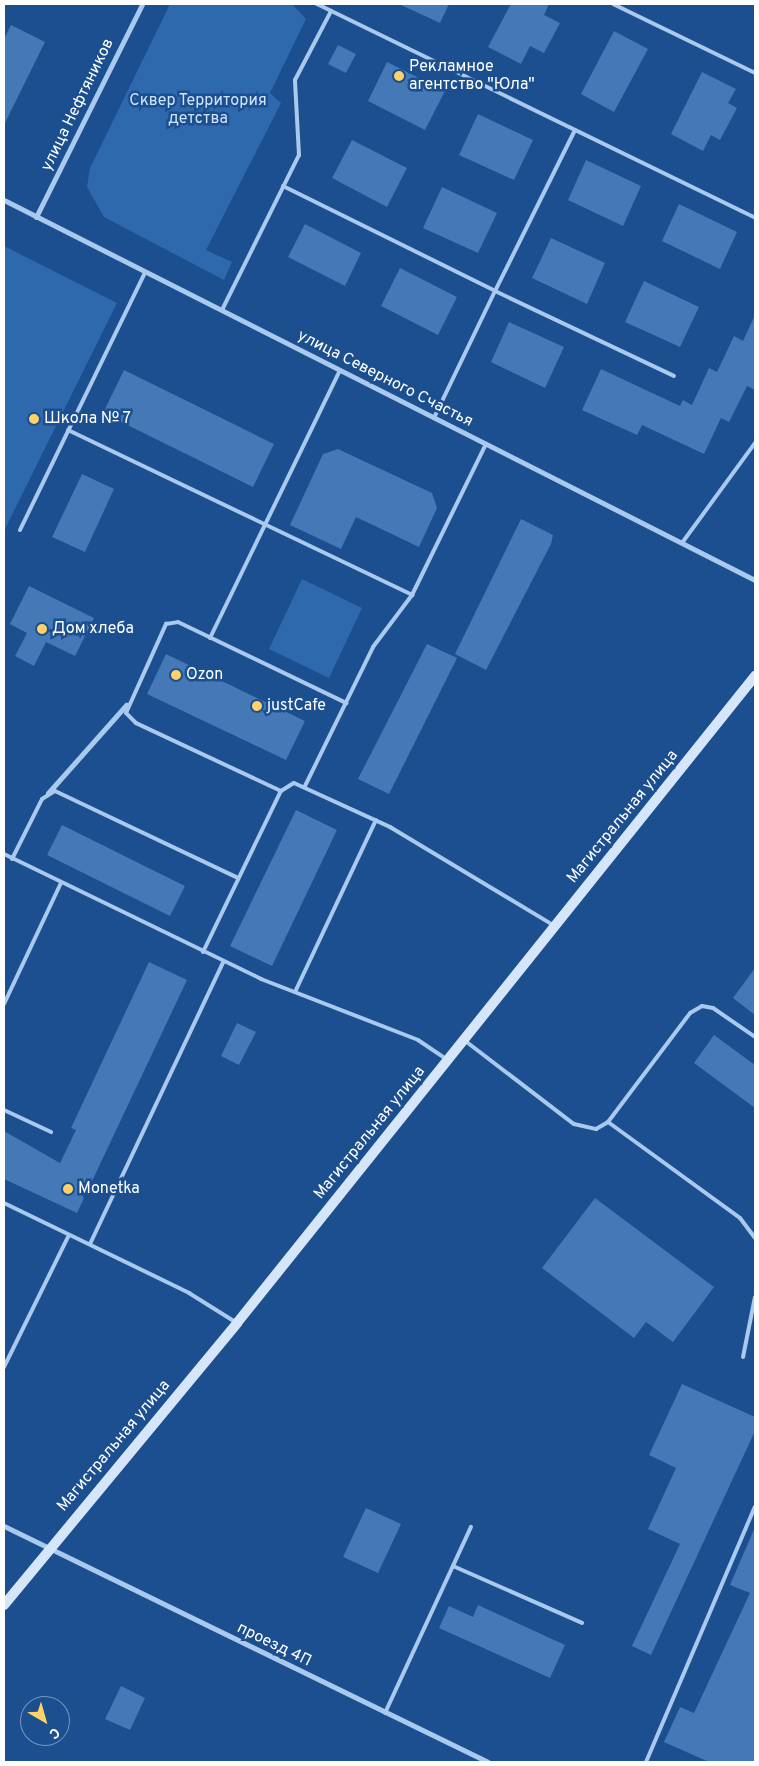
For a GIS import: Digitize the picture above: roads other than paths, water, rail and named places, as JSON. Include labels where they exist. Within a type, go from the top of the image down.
[{"type":"main road","name":"Магистральная улица","points":[[4,1605],[49,1548],[237,1323],[755,676]]},
{"type":"street","name":"улица Нефтяников","points":[[36,217],[142,4]]},
{"type":"street","name":"улица Северного Счастья","points":[[4,200],[755,580]]},
{"type":"street","points":[[48,793],[126,705]]},
{"type":"street","name":"проезд 4П","points":[[4,1526],[385,1714],[488,1762]]},
{"type":"lane","points":[[317,4],[755,218]]},
{"type":"lane","points":[[613,4],[623,6],[755,73]]},
{"type":"lane","points":[[222,310],[299,155],[295,80],[331,11]]},
{"type":"lane","points":[[434,418],[575,130]]},
{"type":"lane","points":[[283,186],[495,291],[674,376]]},
{"type":"lane","points":[[20,530],[145,272]]},
{"type":"lane","points":[[210,638],[262,525],[340,370]]},
{"type":"lane","points":[[68,430],[262,525],[412,595]]},
{"type":"lane","points":[[682,543],[755,443]]},
{"type":"lane","points":[[305,786],[373,647],[412,595],[486,444]]},
{"type":"lane","points":[[281,791],[136,723],[126,713],[126,705],[166,624],[178,622],[346,703]]},
{"type":"lane","points":[[203,952],[281,791],[294,783],[305,786],[376,820],[555,926]]},
{"type":"lane","points":[[12,859],[48,793],[63,792],[238,878]]},
{"type":"lane","points":[[295,992],[376,820]]},
{"type":"lane","points":[[4,854],[223,962],[418,1040],[448,1060]]},
{"type":"lane","points":[[4,1004],[61,883]]},
{"type":"lane","points":[[90,1244],[223,962]]},
{"type":"lane","points":[[464,1040],[574,1124],[596,1129],[608,1122],[690,1012],[702,1006],[713,1008],[755,1038]]},
{"type":"lane","points":[[4,1110],[51,1132]]},
{"type":"lane","points":[[608,1122],[740,1218],[755,1238]]},
{"type":"lane","points":[[4,1202],[189,1292],[237,1323]]},
{"type":"lane","points":[[4,1367],[69,1235]]},
{"type":"lane","points":[[743,1357],[755,1296]]},
{"type":"lane","points":[[646,1762],[755,1507]]},
{"type":"lane","points":[[385,1714],[471,1527]]},
{"type":"lane","points":[[453,1566],[582,1623]]},
{"type":"place","name":"Рекламное агентство \"Юла\"","points":[[399,76]]},
{"type":"place","name":"Школа № 7","points":[[34,419]]},
{"type":"place","name":"Дом хлеба","points":[[42,629]]},
{"type":"place","name":"Ozon","points":[[176,675]]},
{"type":"place","name":"justCafe","points":[[257,706]]},
{"type":"place","name":"Monetka","points":[[68,1189]]},
{"type":"park label","name":"Сквер Территория детства","points":[[198,110]]}]
